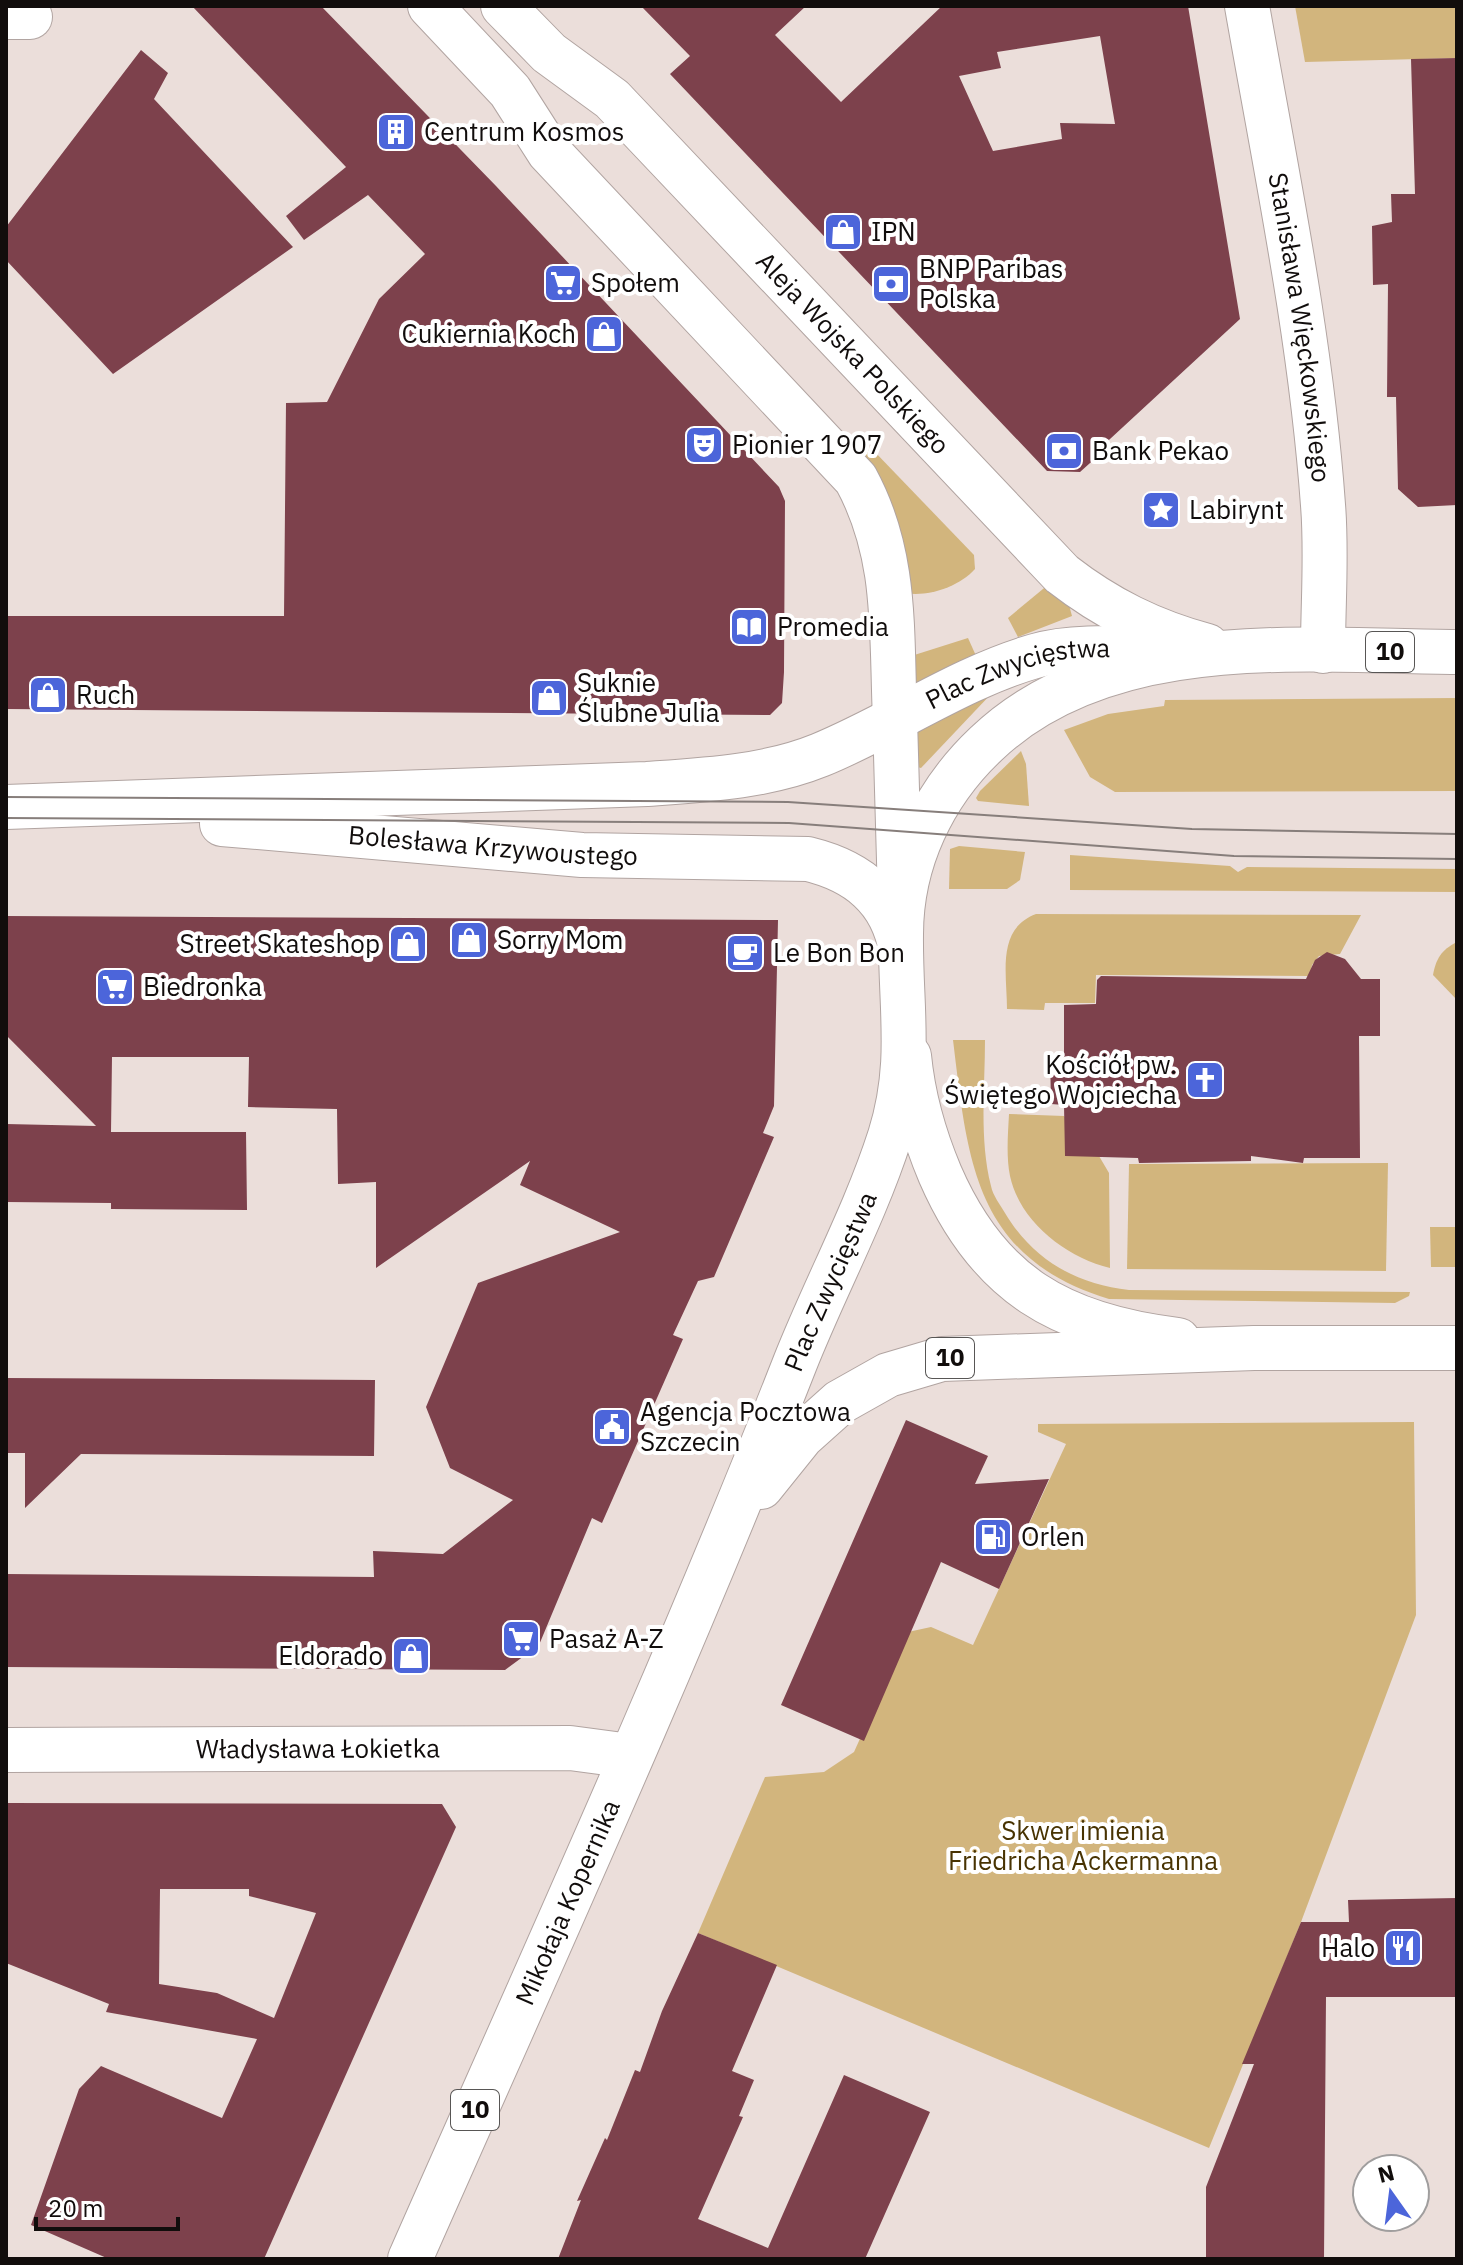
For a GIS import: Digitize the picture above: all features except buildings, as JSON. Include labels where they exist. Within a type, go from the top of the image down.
[{"type":"street","points":[[430,6],[510,91],[549,152],[856,479],[873,512],[886,553],[895,719]]},
{"type":"street","name":"Aleja Wojska Polskiego","points":[[503,6],[549,53],[612,99],[1062,574],[1103,605],[1142,624],[1173,637],[1233,652]]},
{"type":"street","name":"Stanisława Więckowskiego","points":[[1247,6],[1301,323],[1319,466],[1323,508],[1323,651]]},
{"type":"street","name":"Plac Zwycięstwa","points":[[1254,1348],[1161,1338],[1105,1327],[1063,1312],[1014,1282],[982,1248],[946,1188],[922,1126],[906,1030],[895,719],[1003,667],[1041,654],[1078,650],[1457,652]]},
{"type":"street","name":"Plac Zwycięstwa","points":[[901,950],[904,893],[923,831],[955,777],[989,741],[1035,707],[1111,674],[1160,661],[1233,652]]},
{"type":"street","name":"Bolesława Krzywoustego","points":[[23,807],[717,779],[818,756],[895,719]]},
{"type":"street","name":"Bolesława Krzywoustego","points":[[23,807],[566,854],[808,859],[844,871],[874,892],[892,917],[901,950]]},
{"type":"street","name":"Plac Zwycięstwa","points":[[724,1543],[802,1345],[884,1153],[900,1093],[906,1030]]},
{"type":"street","name":"Plac Zwycięstwa","points":[[724,1543],[751,1500],[802,1436],[847,1397],[901,1370],[957,1358],[1254,1348],[1457,1348]]},
{"type":"street","name":"Mikołaja Kopernika","points":[[410,2259],[724,1543]]},
{"type":"street","name":"Władysława Łokietka","points":[[6,1750],[570,1748],[630,1756]]},
{"type":"green space","points":[[1295,6],[1457,6],[1457,58],[1305,62]]},
{"type":"green space","points":[[872,449],[974,555],[975,569],[961,581],[943,589],[905,593],[857,453]]},
{"type":"green space","points":[[1049,584],[1069,605],[1072,616],[1018,637],[1008,618]]},
{"type":"green space","points":[[968,638],[977,658],[916,689],[908,657]]},
{"type":"green space","points":[[992,693],[921,768],[917,767],[913,735],[921,724]]},
{"type":"green space","points":[[1457,698],[1457,791],[1115,792],[1090,777],[1064,730],[1108,714],[1164,706],[1165,700]]},
{"type":"green space","points":[[1021,751],[1026,764],[1029,806],[978,801],[976,798],[980,791]]},
{"type":"green space","points":[[959,846],[1025,852],[1020,880],[1007,889],[949,889],[950,849]]},
{"type":"green space","points":[[1070,855],[1230,866],[1238,872],[1247,867],[1457,869],[1457,892],[1070,890]]},
{"type":"green space","points":[[1036,914],[1361,915],[1340,954],[1319,956],[1312,965],[1310,976],[1096,975],[1095,1003],[1045,1003],[1044,1010],[1007,1009],[1006,954],[1009,941],[1023,921]]},
{"type":"green space","points":[[1457,942],[1457,1000],[1433,975],[1440,956]]},
{"type":"green space","points":[[953,1040],[985,1040],[984,1132],[992,1190],[1016,1230],[1058,1267],[1091,1282],[1129,1290],[1410,1292],[1409,1296],[1395,1303],[1109,1299],[1064,1281],[1030,1258],[1004,1231],[986,1200],[973,1164],[965,1126]]},
{"type":"green space","points":[[1009,1114],[1064,1116],[1099,1156],[1109,1173],[1110,1268],[1093,1263],[1062,1246],[1034,1222],[1024,1208],[1010,1176]]},
{"type":"green space","points":[[1388,1163],[1386,1271],[1127,1269],[1129,1164]]},
{"type":"green space","points":[[1430,1227],[1457,1227],[1457,1267],[1431,1267]]},
{"type":"green space","name":"Skwer imienia Friedricha Ackermanna","points":[[1414,1422],[1416,1615],[1301,1922],[1209,2148],[698,1933],[765,1777],[824,1772],[854,1752],[908,1632],[931,1627],[973,1645],[1066,1444],[1038,1432],[1038,1424]]},
{"type":"tram line","points":[[6,797],[788,802],[1192,829],[1457,834]]},
{"type":"tram line","points":[[6,818],[789,823],[1234,856],[1457,859]]},
{"type":"place","name":"Centrum Kosmos","points":[[396,132]]},
{"type":"place","name":"IPN","points":[[843,232]]},
{"type":"place","name":"Społem","points":[[563,283]]},
{"type":"place","name":"BNP Paribas Polska","points":[[891,284]]},
{"type":"place","name":"Cukiernia Koch","points":[[604,334]]},
{"type":"place","name":"Pionier 1907","points":[[704,445]]},
{"type":"place","name":"Bank Pekao","points":[[1064,451]]},
{"type":"place","name":"Labirynt","points":[[1161,510]]},
{"type":"place","name":"Promedia","points":[[749,627]]},
{"type":"place","name":"Ruch","points":[[48,695]]},
{"type":"place","name":"Suknie Ślubne Julia","points":[[549,698]]},
{"type":"place","name":"Sorry Mom","points":[[469,940]]},
{"type":"place","name":"Street Skateshop","points":[[408,944]]},
{"type":"place","name":"Le Bon Bon","points":[[745,953]]},
{"type":"place","name":"Biedronka","points":[[115,987]]},
{"type":"place","name":"Kościół pw. Świętego Wojciecha","points":[[1205,1080]]},
{"type":"place","name":"Agencja Pocztowa Szczecin","points":[[612,1427]]},
{"type":"place","name":"Orlen","points":[[993,1537]]},
{"type":"place","name":"Pasaż A-Z","points":[[521,1639]]},
{"type":"place","name":"Eldorado","points":[[411,1656]]},
{"type":"place","name":"Halo","points":[[1403,1948]]}]
